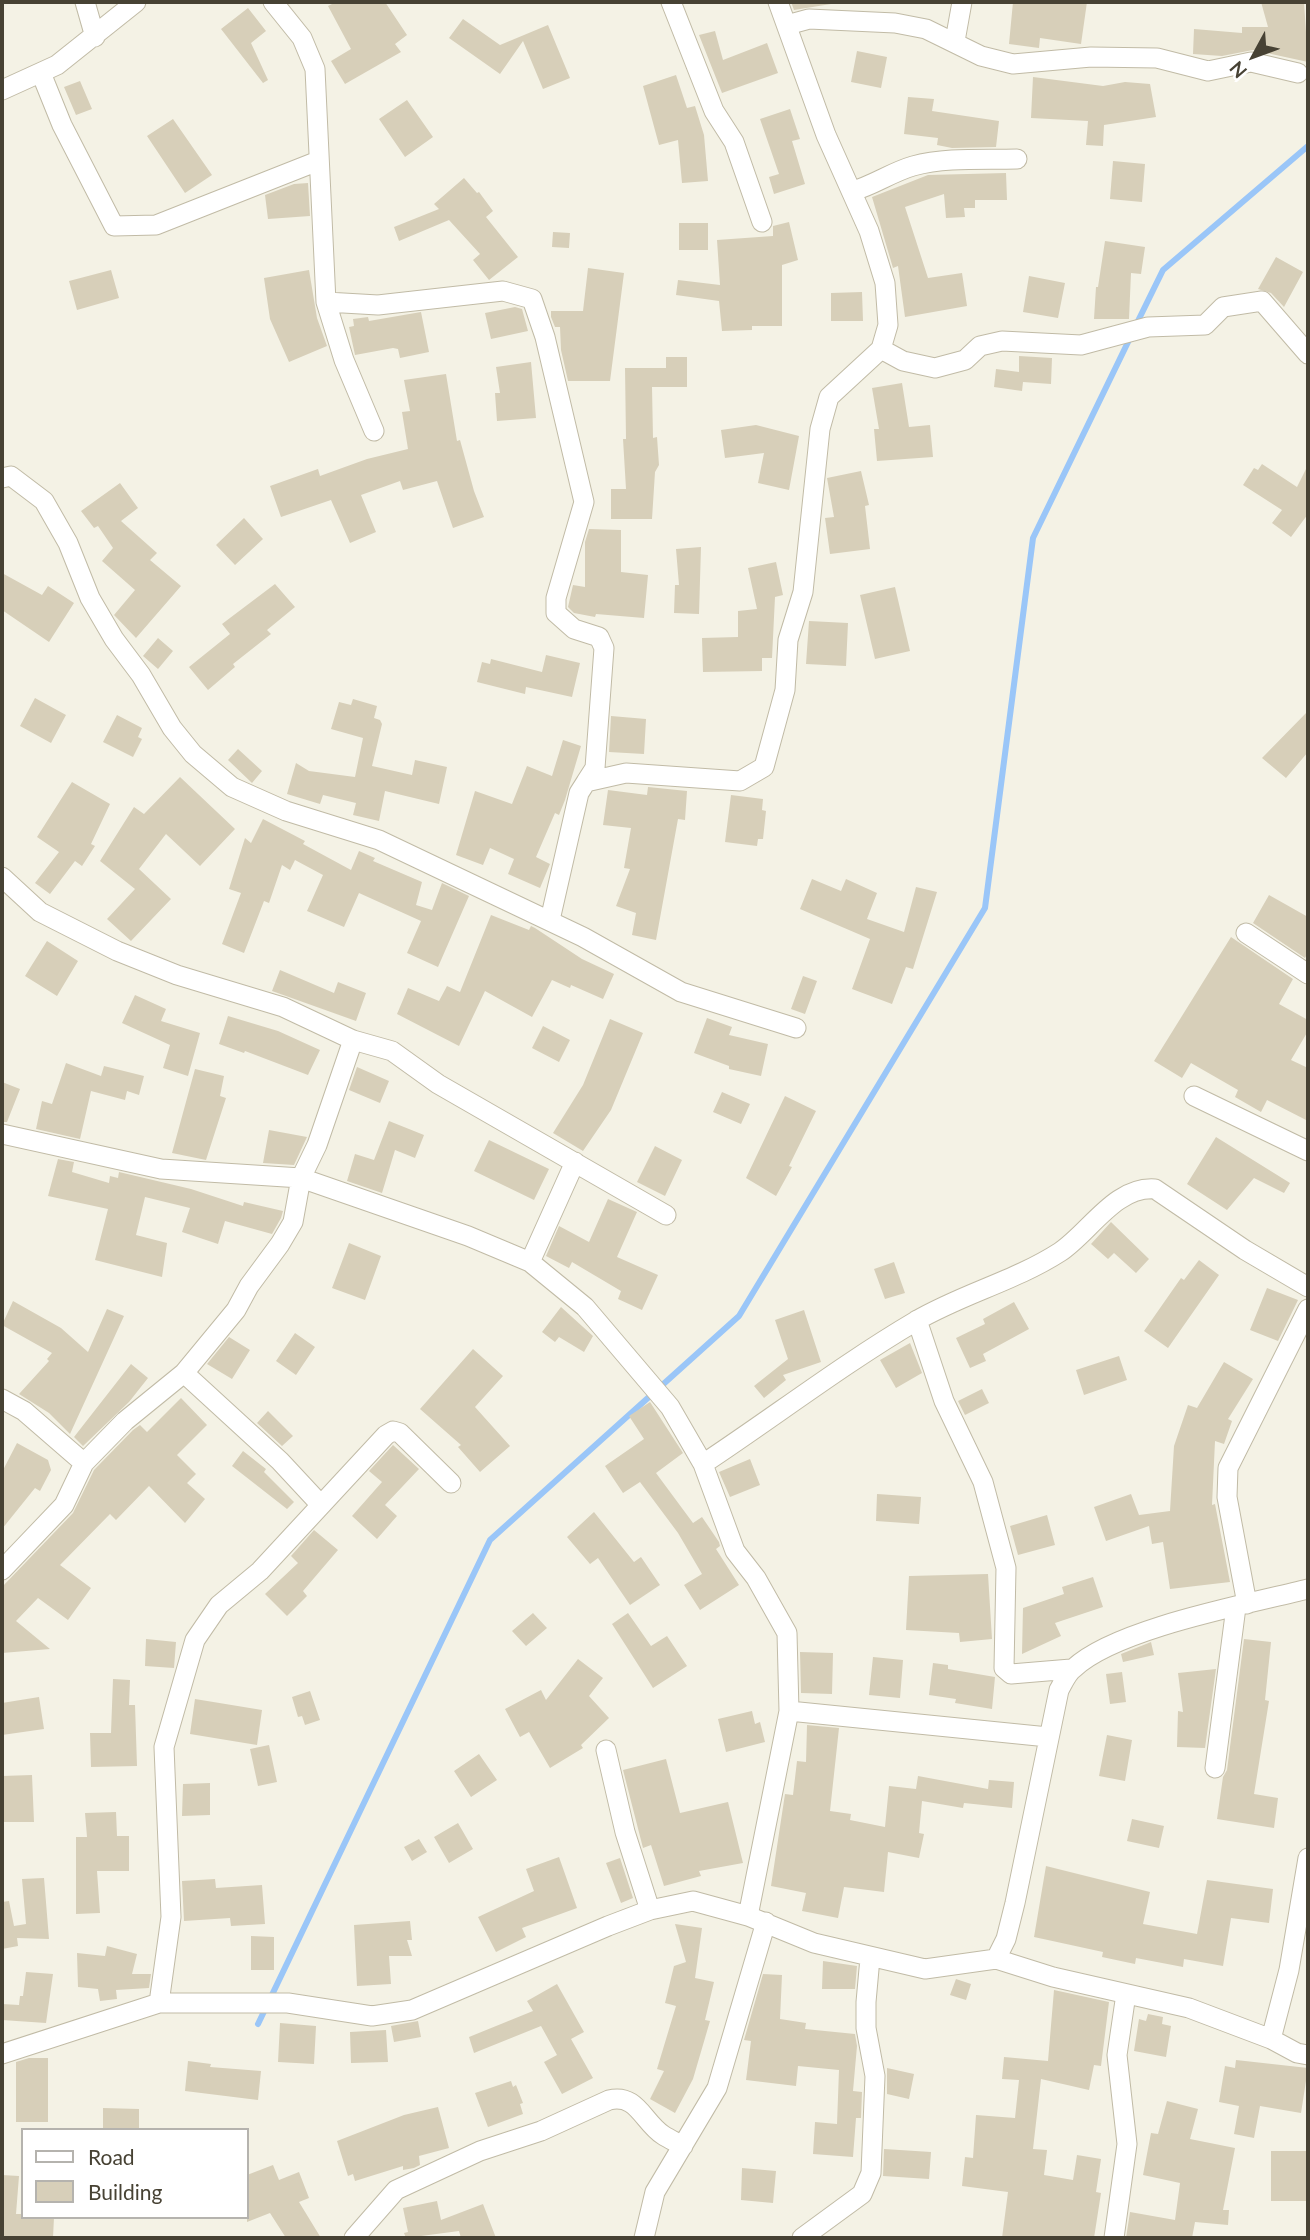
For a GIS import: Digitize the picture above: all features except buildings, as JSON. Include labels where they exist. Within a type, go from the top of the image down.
[{"type":"street","points":[[85,2],[95,37]]},
{"type":"street","points":[[2,90],[41,73],[95,37],[136,2]]},
{"type":"street","points":[[273,2],[302,38],[315,69],[326,302],[344,360],[374,431]]},
{"type":"street","points":[[671,2],[715,111],[734,142],[762,222]]},
{"type":"street","points":[[586,782],[626,773],[740,781],[764,768],[785,690],[788,640],[803,592],[820,429],[829,397],[881,349],[888,325],[885,283],[853,191],[841,172],[826,135],[778,2]]},
{"type":"street","points":[[955,41],[962,2]]},
{"type":"street","points":[[787,25],[809,19],[860,19],[926,29],[981,56],[1013,64],[1091,57],[1157,58],[1208,71],[1251,62],[1298,73]]},
{"type":"street","points":[[41,73],[62,125],[114,226],[156,225],[318,161]]},
{"type":"street","points":[[853,191],[871,186],[910,167],[937,160],[1017,159]]},
{"type":"street","points":[[326,302],[378,305],[503,291],[533,299],[545,337],[584,502],[555,598],[556,613],[574,629],[599,637],[604,648],[595,768],[579,793],[550,920]]},
{"type":"street","points":[[881,349],[903,361],[935,368],[965,360],[980,346],[1002,341],[1081,345],[1148,327],[1205,325],[1223,307],[1262,301],[1308,354]]},
{"type":"street","points":[[2,478],[11,476],[44,501],[68,543],[90,598],[114,639],[142,675],[172,728],[193,754],[232,787],[286,811],[379,840],[550,920],[681,992],[796,1028]]},
{"type":"street","points":[[2,877],[40,912],[117,951],[177,975],[283,1007],[353,1040],[392,1051],[439,1084],[666,1214]]},
{"type":"street","points":[[1246,933],[1308,974]]},
{"type":"street","points":[[2,1570],[64,1505],[84,1463],[125,1421],[184,1373],[236,1310],[255,1277],[281,1244],[293,1222],[301,1178],[317,1145],[353,1040]]},
{"type":"street","points":[[1194,1096],[1307,1149]]},
{"type":"street","points":[[2,1134],[160,1169],[301,1178],[468,1236],[530,1262],[585,1307],[670,1408],[703,1464],[735,1551],[756,1578],[787,1633],[789,1711],[769,1824],[760,1851],[757,1919],[717,2088],[655,2192],[644,2238]]},
{"type":"street","points":[[530,1262],[575,1162]]},
{"type":"street","points":[[703,1464],[917,1320],[1042,1264],[1067,1247],[1123,1197],[1142,1188],[1155,1189],[1245,1251],[1308,1287]]},
{"type":"street","points":[[1215,1768],[1242,1605],[1227,1497],[1228,1468],[1308,1309]]},
{"type":"street","points":[[917,1320],[944,1401],[983,1482],[1006,1568],[1004,1668],[1011,1674],[1072,1669]]},
{"type":"street","points":[[184,1373],[279,1461],[320,1504]]},
{"type":"street","points":[[2,1399],[24,1411],[84,1463]]},
{"type":"street","points":[[159,2003],[171,1917],[164,1747],[195,1640],[219,1605],[260,1571],[386,1435],[393,1431],[400,1433],[451,1483]]},
{"type":"street","points":[[996,1959],[1006,1939],[1015,1903],[1059,1690],[1072,1669],[1090,1655],[1146,1632],[1308,1589]]},
{"type":"street","points":[[789,1711],[1048,1737]]},
{"type":"street","points":[[606,1750],[625,1832],[650,1910]]},
{"type":"street","points":[[1270,2039],[1289,1970],[1308,1858]]},
{"type":"street","points":[[2,2054],[159,2003],[288,2003],[372,2016],[412,2010],[532,1957],[650,1910],[693,1901],[757,1919],[814,1943],[925,1969],[996,1959],[1189,2008],[1270,2039],[1297,2053],[1308,2054]]},
{"type":"street","points":[[802,2238],[862,2194],[871,2173],[875,2076],[866,2028],[870,1958]]},
{"type":"street","points":[[1114,2238],[1127,2144],[1117,2055],[1126,1994]]},
{"type":"street","points":[[354,2238],[396,2190],[480,2151],[541,2131],[609,2100],[621,2097],[632,2102],[662,2135],[683,2146]]},
{"type":"waterway","points":[[1136,325],[1163,270],[1308,146]]},
{"type":"waterway","points":[[258,2024],[490,1540],[739,1316],[985,908],[1033,538],[1130,338]]}]
